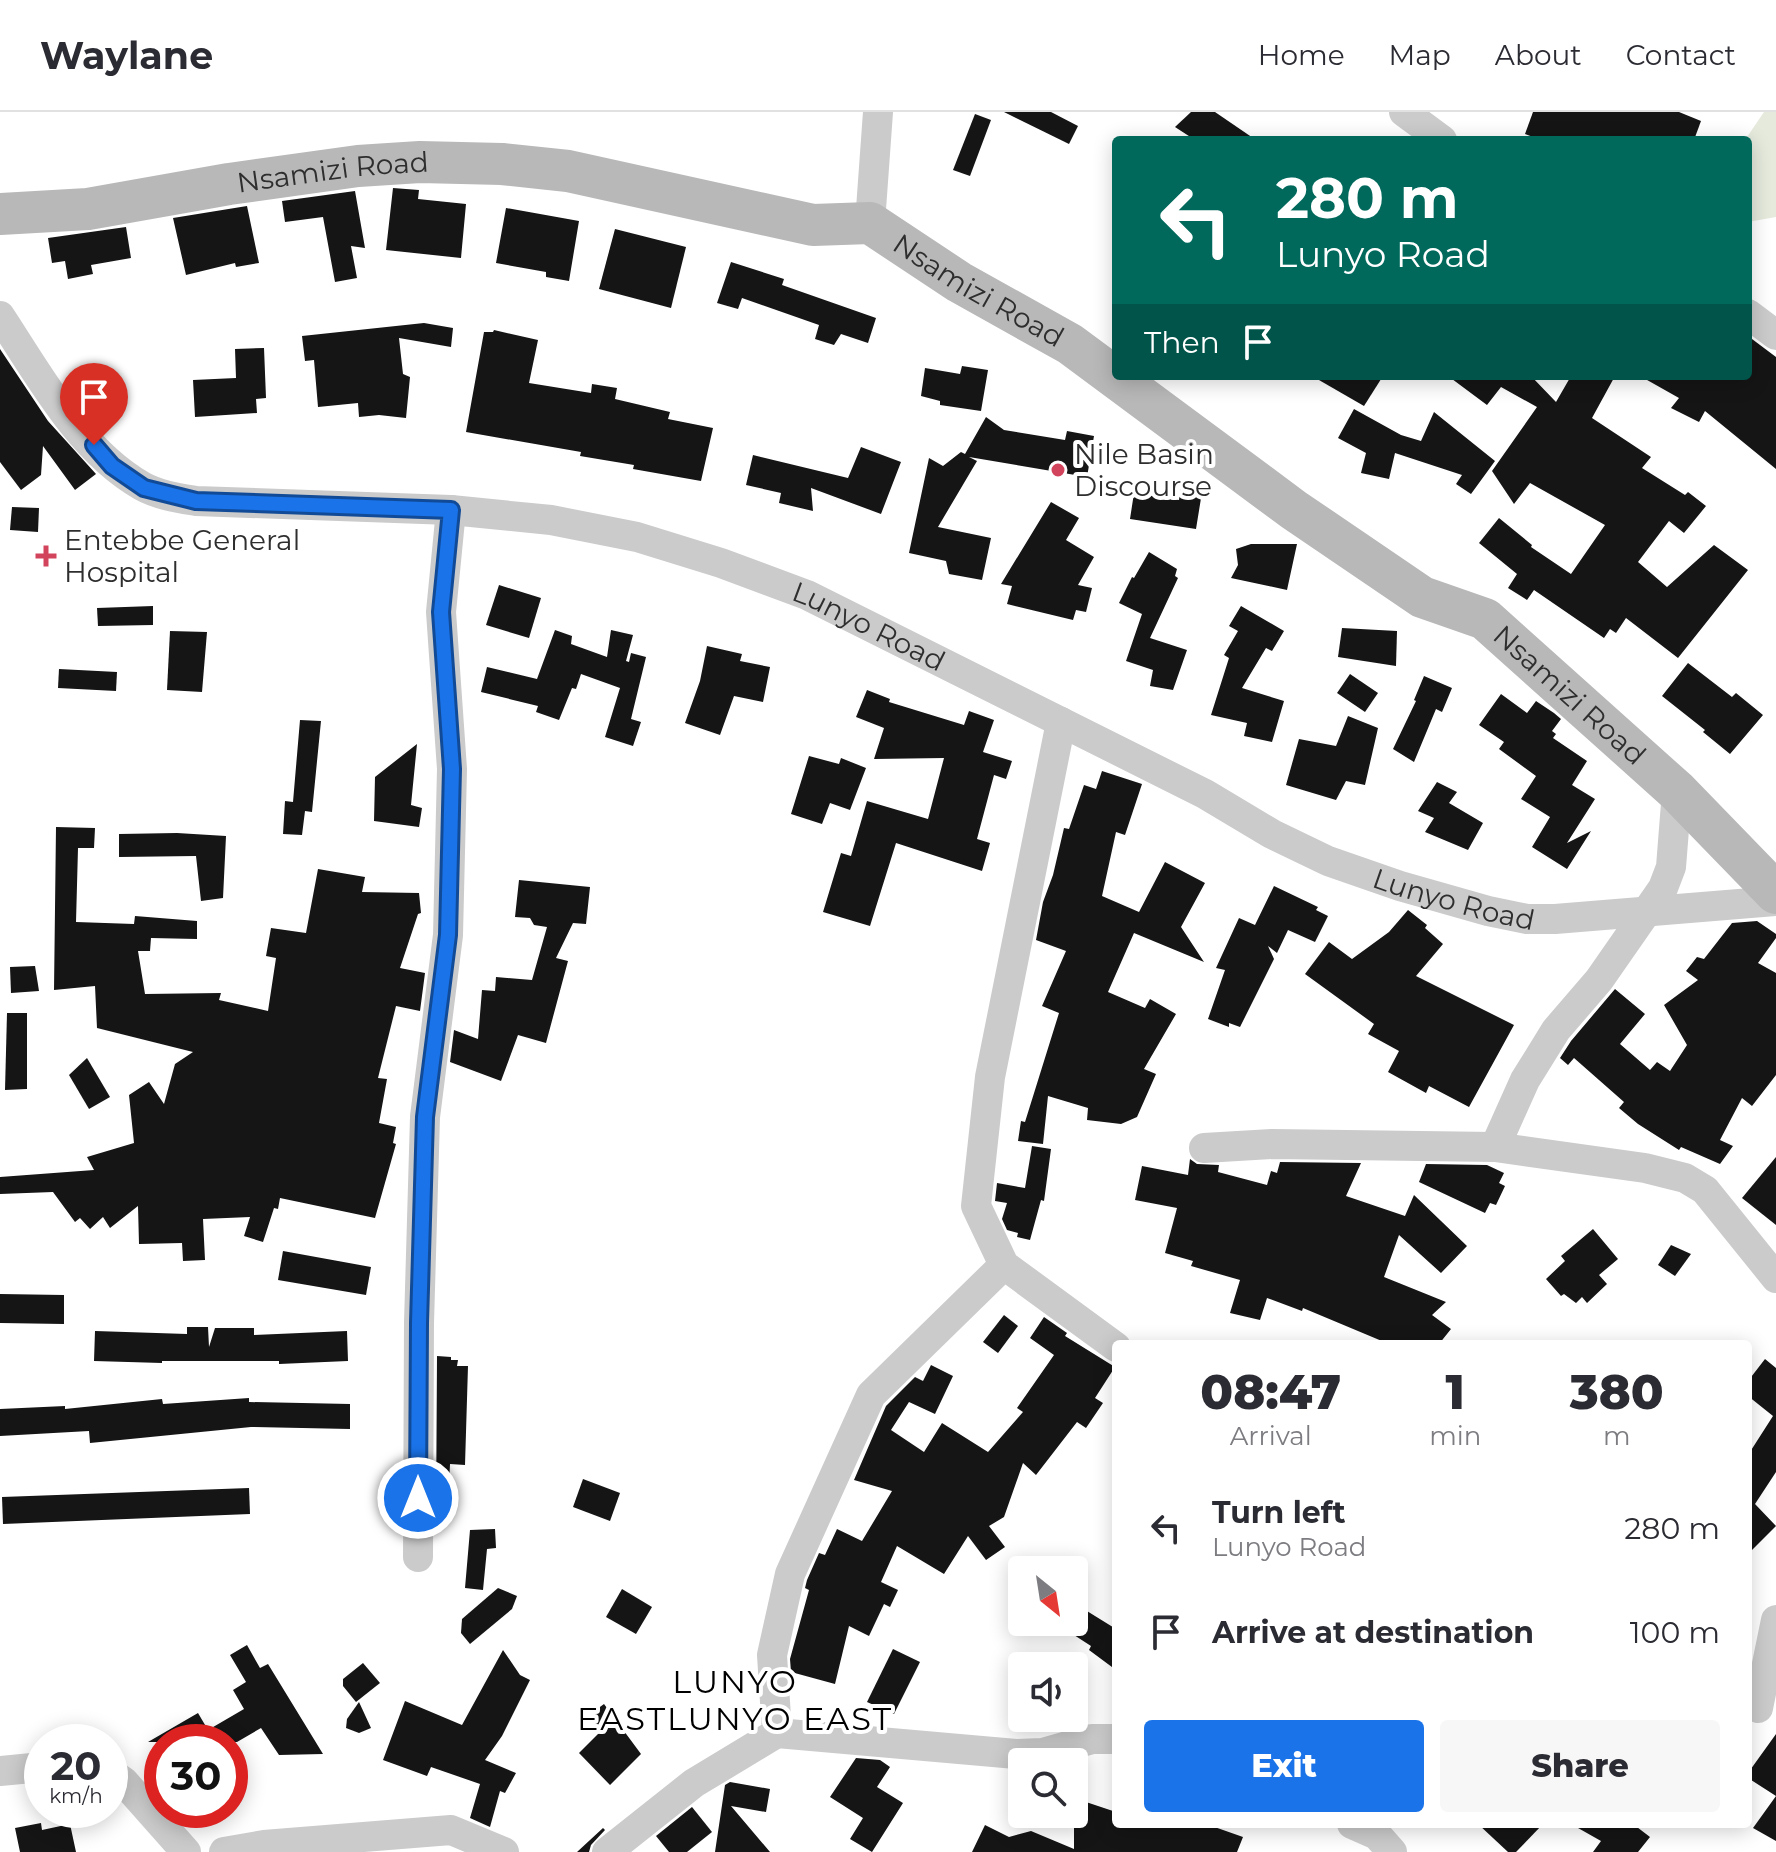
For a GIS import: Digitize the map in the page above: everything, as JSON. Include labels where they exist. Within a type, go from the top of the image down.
[{"type":"street","points":[[870,223],[878,112]]},
{"type":"street","points":[[1404,112],[1437,136]]},
{"type":"street","name":"Nsamizi Road","points":[[0,214],[88,209],[229,184],[358,166],[420,162],[502,164],[568,171],[813,225],[870,223],[959,282],[1070,344],[1112,375]]},
{"type":"street","name":"Lunyo Road","points":[[0,316],[75,425],[112,466],[144,488],[196,501],[451,510],[551,520],[637,537],[721,563],[807,595],[1205,794],[1272,834],[1328,861],[1488,911],[1527,919],[1555,919],[1776,901]]},
{"type":"street","points":[[1752,317],[1776,335]]},
{"type":"street","name":"Nsamizi Road","points":[[1119,380],[1294,510],[1422,597],[1485,619],[1677,791],[1776,893]]},
{"type":"street","points":[[418,1557],[419,1323],[425,1117],[448,935],[452,769],[441,612],[451,510]]},
{"type":"street","points":[[1061,722],[990,1077],[976,1206],[1004,1265],[1112,1344]]},
{"type":"street","points":[[1495,1147],[1520,1090],[1556,1030],[1599,980],[1663,888],[1671,867],[1677,791]]},
{"type":"street","points":[[1204,1148],[1272,1144],[1495,1147],[1645,1168],[1685,1178],[1705,1190],[1776,1278]]},
{"type":"street","points":[[777,1733],[772,1655],[790,1574],[871,1395],[1004,1265]]},
{"type":"street","points":[[1761,1710],[1776,1620]]},
{"type":"street","points":[[607,1852],[694,1783],[777,1733],[1016,1754],[1043,1753],[1092,1739],[1112,1739]]},
{"type":"street","points":[[0,1771],[24,1769]]},
{"type":"street","points":[[128,1787],[186,1852]]},
{"type":"street","points":[[1361,1828],[1377,1835],[1392,1852]]},
{"type":"street","points":[[224,1852],[264,1845],[451,1830],[504,1852]]},
{"type":"shaded area","points":[[1764,112],[1776,112],[1776,217],[1752,221],[1752,136],[1748,136]]},
{"type":"building","points":[[1004,112],[1051,112],[1078,126],[1069,144]]},
{"type":"building","points":[[1191,112],[1215,112],[1250,136],[1189,136],[1175,127]]},
{"type":"building","points":[[1533,112],[1679,112],[1701,121],[1695,136],[1525,134]]},
{"type":"building","points":[[975,114],[991,120],[970,176],[953,170]]},
{"type":"building","points":[[393,188],[419,190],[418,199],[466,204],[461,258],[386,250]]},
{"type":"building","points":[[355,191],[365,248],[351,246],[357,278],[335,282],[323,217],[285,222],[282,201]]},
{"type":"building","points":[[247,206],[259,263],[236,267],[235,263],[186,275],[173,218]]},
{"type":"building","points":[[506,208],[579,221],[569,281],[546,277],[546,272],[496,263]]},
{"type":"building","points":[[126,227],[131,258],[91,265],[93,274],[68,279],[65,261],[52,263],[48,238]]},
{"type":"building","points":[[615,229],[686,247],[671,308],[599,289]]},
{"type":"building","points":[[731,262],[784,279],[782,285],[876,318],[868,343],[841,334],[834,345],[815,339],[819,325],[742,298],[738,309],[717,303]]},
{"type":"building","points":[[424,323],[453,328],[451,347],[399,338],[403,374],[410,377],[406,418],[379,415],[359,417],[358,403],[318,407],[314,360],[305,361],[302,336]]},
{"type":"building","points":[[494,330],[538,340],[529,383],[591,393],[592,384],[617,388],[615,399],[670,412],[668,419],[713,428],[701,481],[633,469],[634,465],[580,456],[581,452],[466,432],[484,332]]},
{"type":"building","points":[[1752,339],[1776,357],[1776,469],[1705,411],[1699,422],[1671,408],[1679,398],[1647,380],[1752,380]]},
{"type":"building","points":[[264,348],[266,398],[256,399],[257,413],[195,417],[193,380],[236,378],[235,349]]},
{"type":"building","points":[[0,349],[48,421],[96,474],[75,490],[43,446],[41,475],[21,490],[0,462]]},
{"type":"building","points":[[962,366],[988,370],[981,411],[940,405],[940,401],[921,396],[925,368],[960,374]]},
{"type":"building","points":[[1319,380],[1380,380],[1364,406]]},
{"type":"building","points":[[1453,380],[1535,380],[1556,402],[1569,380],[1613,380],[1592,418],[1651,457],[1642,468],[1685,495],[1688,492],[1706,506],[1684,533],[1669,521],[1638,562],[1667,587],[1714,545],[1748,570],[1678,658],[1626,618],[1616,633],[1610,629],[1604,638],[1534,590],[1527,600],[1508,588],[1517,574],[1479,543],[1499,518],[1531,547],[1571,574],[1605,525],[1530,483],[1514,504],[1492,471],[1537,407],[1501,387],[1487,405]]},
{"type":"building","points":[[1354,409],[1401,435],[1421,441],[1434,412],[1495,461],[1471,494],[1456,484],[1462,475],[1395,453],[1389,479],[1361,473],[1366,453],[1338,438]]},
{"type":"building","points":[[986,417],[1004,430],[1065,440],[1067,431],[1094,436],[1087,477],[969,457],[977,461],[938,527],[991,538],[982,580],[949,574],[946,561],[909,553],[929,458],[943,466],[961,452],[965,454]]},
{"type":"building","points":[[861,447],[901,462],[881,514],[811,488],[813,511],[779,503],[781,493],[746,485],[753,455],[848,478]]},
{"type":"building","points":[[1181,483],[1203,486],[1196,529],[1130,519],[1134,493],[1179,500]]},
{"type":"building","points":[[1051,502],[1079,518],[1066,540],[1094,557],[1078,585],[1092,588],[1086,612],[1076,610],[1073,620],[1007,604],[1012,586],[1001,584]]},
{"type":"building","points":[[12,507],[39,508],[38,532],[10,530]]},
{"type":"building","points":[[1251,544],[1297,544],[1287,590],[1231,578],[1238,565],[1236,549]]},
{"type":"building","points":[[1149,552],[1177,569],[1175,576],[1178,578],[1150,638],[1187,650],[1173,690],[1150,686],[1153,670],[1126,661],[1142,614],[1119,603]]},
{"type":"building","points":[[499,585],[541,598],[529,638],[486,625]]},
{"type":"building","points":[[153,606],[153,625],[98,626],[97,608]]},
{"type":"building","points":[[1241,606],[1284,631],[1272,651],[1266,648],[1242,688],[1284,701],[1272,742],[1244,736],[1247,723],[1211,715],[1229,658],[1224,655],[1238,631],[1229,626]]},
{"type":"building","points":[[1342,628],[1397,631],[1396,666],[1338,657]]},
{"type":"building","points":[[555,630],[572,636],[571,644],[607,657],[611,630],[633,635],[626,661],[629,662],[631,653],[646,657],[631,719],[641,722],[633,746],[605,737],[620,688],[581,674],[559,720],[536,712],[538,706],[481,692],[487,667],[537,679]]},
{"type":"building","points":[[170,631],[207,632],[202,692],[167,690]]},
{"type":"building","points":[[707,646],[742,654],[740,661],[770,667],[763,702],[734,696],[720,735],[685,723],[700,681]]},
{"type":"building","points":[[1688,663],[1732,697],[1736,693],[1763,715],[1730,754],[1662,696]]},
{"type":"building","points":[[59,669],[117,672],[116,691],[58,688]]},
{"type":"building","points":[[1350,674],[1378,693],[1365,712],[1337,693]]},
{"type":"building","points":[[1424,676],[1452,688],[1442,712],[1436,709],[1414,762],[1393,749],[1416,701]]},
{"type":"building","points":[[867,690],[890,699],[889,702],[964,725],[969,711],[994,720],[983,752],[1012,761],[1006,779],[994,775],[977,839],[990,843],[982,871],[896,843],[870,926],[823,912],[841,853],[851,856],[867,801],[928,819],[944,758],[874,759],[884,728],[856,717]]},
{"type":"building","points":[[1501,694],[1527,713],[1536,701],[1554,713],[1561,719],[1552,731],[1556,734],[1553,738],[1587,761],[1572,785],[1595,799],[1567,843],[1591,831],[1567,869],[1532,847],[1550,817],[1521,799],[1536,776],[1499,749],[1504,742],[1479,725]]},
{"type":"building","points":[[1348,716],[1378,728],[1365,785],[1346,781],[1336,800],[1286,785],[1299,739],[1336,746]]},
{"type":"building","points":[[300,720],[321,721],[312,812],[305,811],[302,835],[283,834],[285,801],[293,802]]},
{"type":"building","points":[[417,744],[411,805],[422,808],[419,827],[374,821],[375,777]]},
{"type":"building","points":[[809,756],[839,764],[841,758],[866,768],[850,810],[830,803],[822,824],[791,814]]},
{"type":"building","points":[[1102,771],[1142,784],[1125,835],[1116,832],[1102,896],[1139,912],[1165,862],[1205,883],[1181,927],[1204,962],[1134,933],[1108,992],[1145,1008],[1150,999],[1176,1014],[1144,1069],[1156,1074],[1137,1117],[1121,1124],[1087,1120],[1088,1108],[1048,1096],[1043,1144],[1018,1141],[1021,1121],[1025,1122],[1059,1013],[1042,1006],[1066,951],[1036,940],[1043,902],[1064,828],[1069,829],[1084,785],[1096,789]]},
{"type":"building","points":[[1437,782],[1457,792],[1449,803],[1483,823],[1468,850],[1425,832],[1434,818],[1418,811]]},
{"type":"building","points":[[56,827],[95,828],[94,848],[78,848],[76,922],[134,924],[135,916],[197,921],[197,939],[151,938],[150,951],[138,951],[145,994],[221,993],[219,1000],[268,1011],[276,958],[266,956],[271,928],[306,933],[318,869],[365,877],[362,892],[419,893],[421,913],[418,914],[400,968],[425,973],[420,1011],[396,1006],[378,1078],[387,1079],[379,1123],[396,1127],[393,1143],[396,1144],[375,1218],[280,1198],[263,1242],[244,1236],[250,1217],[203,1219],[205,1260],[183,1261],[182,1243],[139,1244],[138,1206],[110,1228],[103,1217],[90,1229],[80,1218],[75,1222],[53,1192],[0,1194],[0,1177],[94,1170],[87,1157],[134,1143],[129,1095],[149,1082],[164,1104],[175,1064],[193,1052],[97,1028],[95,986],[54,990]]},
{"type":"building","points":[[119,834],[226,836],[223,898],[201,901],[196,856],[119,857]]},
{"type":"building","points":[[519,880],[590,887],[586,924],[573,923],[556,958],[568,961],[546,1043],[518,1035],[501,1081],[450,1062],[454,1030],[478,1039],[482,990],[495,991],[496,977],[532,980],[547,927],[534,925],[530,918],[515,917]]},
{"type":"building","points":[[1274,886],[1318,907],[1316,910],[1328,916],[1315,942],[1288,930],[1277,953],[1268,946],[1274,959],[1240,1027],[1229,1023],[1229,1027],[1208,1019],[1225,970],[1216,968],[1239,918],[1255,925]]},
{"type":"building","points":[[1408,910],[1427,925],[1425,928],[1443,944],[1416,976],[1514,1025],[1469,1107],[1429,1086],[1426,1093],[1388,1072],[1399,1051],[1368,1034],[1374,1024],[1305,974],[1329,942],[1352,959],[1389,932]]},
{"type":"building","points":[[1757,921],[1776,934],[1758,963],[1776,973],[1776,1075],[1752,1106],[1742,1098],[1720,1140],[1733,1146],[1720,1164],[1681,1147],[1679,1150],[1638,1124],[1619,1108],[1624,1102],[1574,1058],[1568,1065],[1560,1058],[1615,989],[1645,1014],[1620,1044],[1650,1070],[1657,1062],[1670,1071],[1687,1045],[1664,1005],[1698,980],[1686,971],[1697,957],[1704,959],[1732,923]]},
{"type":"building","points":[[35,966],[39,991],[11,993],[10,967]]},
{"type":"building","points":[[7,1013],[27,1013],[27,1089],[5,1090]]},
{"type":"building","points":[[87,1058],[110,1097],[89,1109],[69,1075]]},
{"type":"building","points":[[1032,1146],[1051,1149],[1044,1201],[1041,1200],[1030,1240],[1017,1237],[1018,1233],[1007,1230],[1002,1219],[1007,1203],[995,1201],[997,1183],[1025,1188]]},
{"type":"building","points":[[1776,1157],[1776,1225],[1742,1198]]},
{"type":"building","points":[[1190,1159],[1197,1164],[1219,1165],[1218,1172],[1267,1185],[1271,1171],[1277,1173],[1280,1162],[1361,1163],[1346,1196],[1405,1216],[1414,1195],[1467,1246],[1441,1273],[1399,1235],[1384,1277],[1446,1302],[1432,1315],[1451,1329],[1442,1340],[1379,1340],[1303,1308],[1302,1311],[1267,1298],[1260,1320],[1230,1313],[1240,1280],[1191,1266],[1193,1261],[1165,1253],[1177,1208],[1135,1200],[1142,1166],[1188,1175]]},
{"type":"building","points":[[1426,1164],[1487,1165],[1504,1173],[1499,1183],[1505,1186],[1496,1205],[1490,1203],[1485,1213],[1419,1182]]},
{"type":"building","points":[[1593,1229],[1618,1259],[1599,1275],[1607,1284],[1587,1303],[1582,1297],[1576,1303],[1564,1294],[1561,1296],[1546,1279],[1565,1261],[1561,1256]]},
{"type":"building","points":[[1671,1245],[1691,1254],[1675,1276],[1658,1265]]},
{"type":"building","points":[[283,1251],[371,1267],[366,1295],[278,1280]]},
{"type":"building","points":[[0,1294],[64,1295],[64,1324],[0,1323]]},
{"type":"building","points":[[1004,1315],[1018,1326],[998,1353],[983,1342]]},
{"type":"building","points":[[1044,1317],[1067,1333],[1065,1336],[1112,1365],[1112,1372],[1095,1398],[1103,1403],[1086,1428],[1077,1422],[1036,1475],[1023,1463],[1004,1517],[989,1526],[1005,1547],[986,1560],[968,1536],[944,1574],[897,1546],[881,1582],[898,1590],[890,1607],[884,1604],[869,1636],[849,1626],[835,1684],[791,1672],[790,1659],[809,1590],[805,1588],[819,1553],[825,1555],[837,1529],[862,1541],[892,1491],[854,1480],[886,1406],[915,1377],[923,1381],[931,1365],[953,1376],[935,1414],[909,1402],[891,1430],[924,1452],[942,1423],[988,1452],[1023,1412],[1017,1408],[1054,1355],[1030,1338]]},
{"type":"building","points":[[187,1327],[208,1327],[209,1347],[215,1328],[254,1328],[254,1335],[347,1331],[348,1361],[279,1364],[279,1361],[94,1361],[95,1331],[187,1334]]},
{"type":"building","points":[[437,1356],[458,1360],[457,1366],[468,1366],[465,1465],[450,1464],[447,1522],[436,1521]]},
{"type":"building","points":[[1765,1359],[1776,1368],[1776,1472],[1755,1504],[1776,1526],[1752,1550],[1752,1449],[1773,1416],[1752,1399],[1752,1376]]},
{"type":"building","points":[[249,1398],[249,1402],[350,1404],[350,1429],[251,1427],[90,1443],[89,1431],[0,1436],[0,1409],[65,1406],[65,1409],[162,1399],[163,1404]]},
{"type":"building","points":[[583,1479],[620,1493],[610,1521],[573,1507]]},
{"type":"building","points":[[249,1488],[250,1514],[3,1524],[2,1497]]},
{"type":"building","points":[[495,1529],[496,1548],[487,1549],[483,1590],[465,1588],[470,1530]]},
{"type":"building","points":[[498,1588],[517,1596],[512,1609],[470,1644],[461,1633],[462,1619]]},
{"type":"building","points":[[622,1589],[652,1607],[636,1634],[606,1617]]},
{"type":"building","points":[[1088,1612],[1112,1627],[1112,1667],[1089,1650],[1091,1646],[1076,1636],[1088,1636]]},
{"type":"building","points":[[247,1645],[260,1668],[268,1664],[323,1754],[279,1755],[261,1728],[248,1736],[248,1724],[218,1724],[244,1709],[233,1690],[246,1682],[230,1655]]},
{"type":"building","points":[[893,1649],[920,1662],[894,1714],[867,1702]]},
{"type":"building","points":[[503,1650],[520,1675],[530,1680],[502,1736],[485,1760],[516,1773],[505,1793],[500,1791],[490,1827],[470,1818],[480,1784],[431,1767],[427,1776],[383,1760],[405,1701],[462,1725]]},
{"type":"building","points":[[363,1663],[380,1683],[356,1702],[343,1686],[343,1679]]},
{"type":"building","points":[[359,1702],[371,1728],[359,1733],[346,1728],[347,1719]]},
{"type":"building","points":[[604,1704],[641,1754],[610,1785],[579,1753],[601,1731],[589,1715]]},
{"type":"building","points":[[198,1713],[204,1724],[179,1724]]},
{"type":"building","points":[[1776,1734],[1776,1796],[1752,1781],[1752,1767]]},
{"type":"building","points":[[856,1758],[880,1760],[890,1767],[877,1787],[903,1803],[872,1852],[850,1839],[863,1818],[830,1797]]},
{"type":"building","points":[[730,1782],[770,1789],[766,1812],[731,1806],[770,1852],[715,1852],[725,1785]]},
{"type":"building","points":[[1776,1796],[1776,1841],[1753,1828]]},
{"type":"building","points":[[1088,1803],[1112,1811],[1112,1828],[1217,1828],[1243,1837],[1237,1852],[972,1852],[985,1825],[1009,1837],[1031,1831],[1074,1849],[1074,1828],[1088,1828]]},
{"type":"building","points":[[692,1807],[712,1832],[687,1852],[669,1852],[656,1836]]},
{"type":"building","points":[[15,1828],[71,1828],[76,1852],[20,1852]]},
{"type":"building","points":[[603,1828],[605,1830],[591,1845],[589,1852],[577,1852]]},
{"type":"building","points":[[1482,1828],[1539,1828],[1516,1852],[1508,1852]]},
{"type":"building","points":[[1578,1828],[1638,1828],[1650,1837],[1638,1852],[1593,1852],[1601,1841]]},
{"type":"place","name":"Nile Basin Discourse","points":[[1058,470]]},
{"type":"place","name":"Entebbe General Hospital","points":[[46,556]]},
{"type":"district","name":"LUNYO EASTLUNYO EAST","points":[[735,1700]]},
{"type":"route","points":[[94,445],[112,466],[144,488],[196,501],[451,510],[441,612],[452,769],[448,935],[425,1117],[418,1498]]}]
